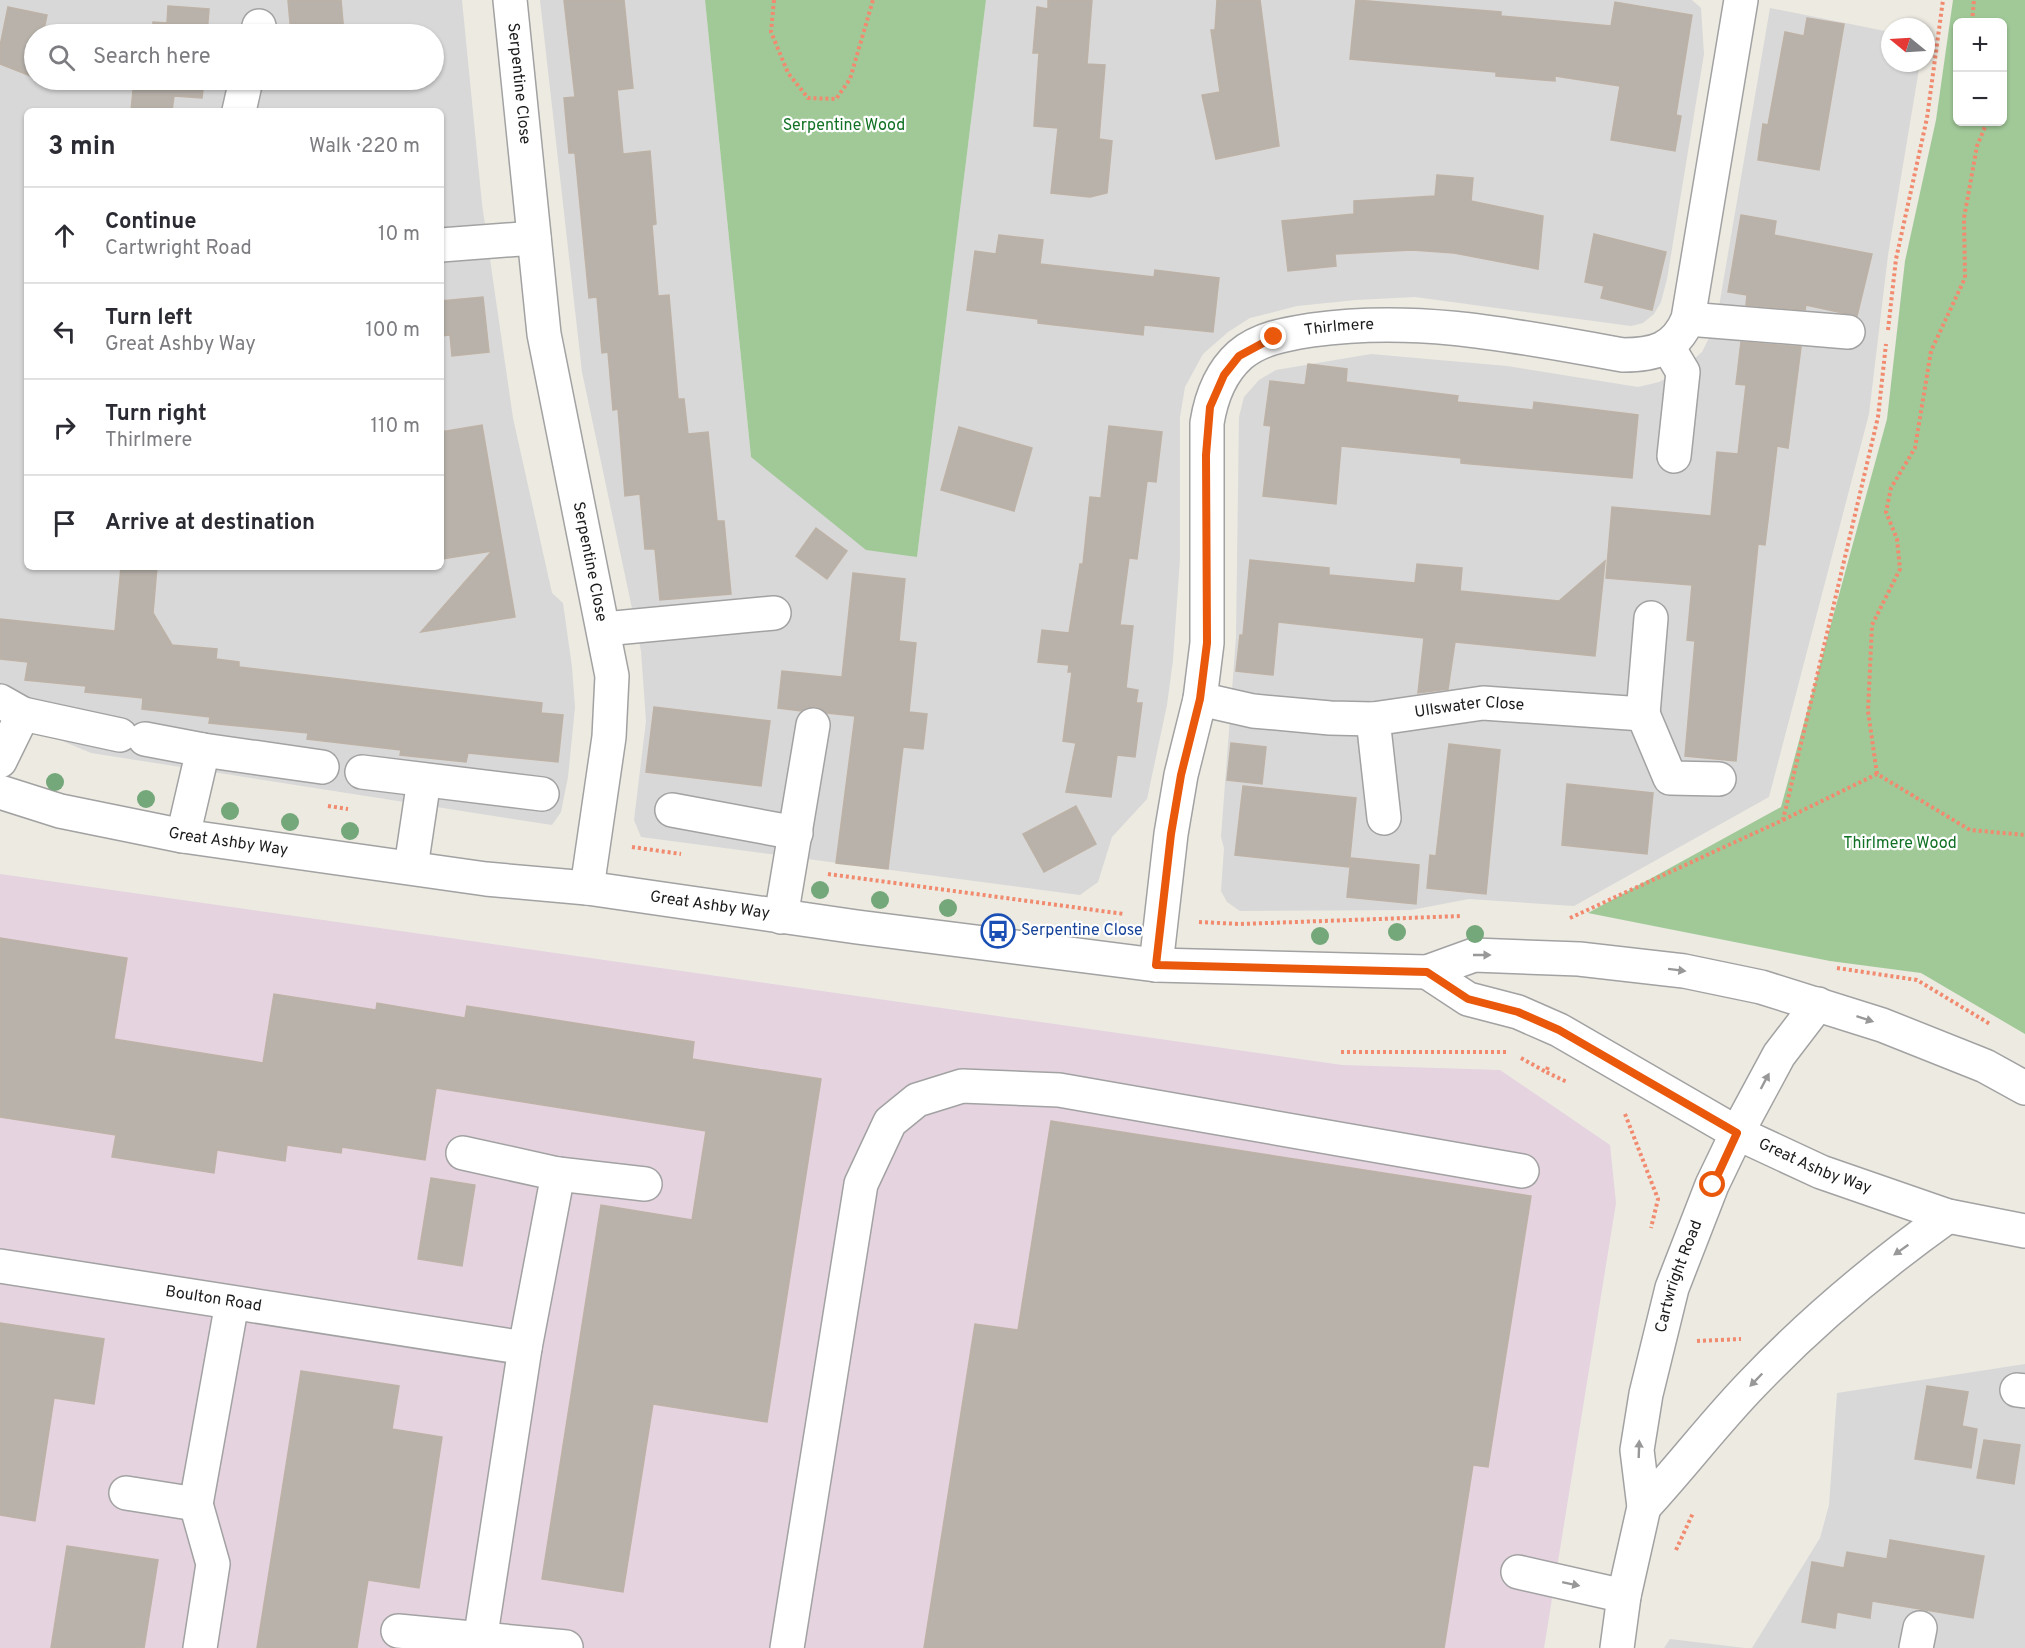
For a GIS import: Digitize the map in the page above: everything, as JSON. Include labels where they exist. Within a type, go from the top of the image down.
[{"type":"street","name":"Serpentine Close","points":[[510,0],[544,334],[612,676],[612,704],[587,888]]},
{"type":"street","points":[[1674,456],[1683,372],[1668,347],[1677,338],[1688,319],[1741,0]]},
{"type":"street","points":[[240,108],[244,90]]},
{"type":"street","points":[[444,245],[534,238]]},
{"type":"street","points":[[1688,319],[1848,332]]},
{"type":"street","name":"Thirlmere","points":[[1156,965],[1181,775],[1200,699],[1207,643],[1207,423],[1215,390],[1239,356],[1274,337],[1351,325],[1384,323],[1489,332],[1623,355],[1645,355],[1668,347]]},
{"type":"street","points":[[604,629],[774,613]]},
{"type":"street","points":[[1651,618],[1643,714],[1671,778],[1719,779]]},
{"type":"street","name":"Ullswater Close","points":[[1200,699],[1253,711],[1373,719],[1483,703],[1643,714]]},
{"type":"street","points":[[0,761],[12,707],[133,737],[202,750],[322,767]]},
{"type":"street","points":[[1373,719],[1384,818]]},
{"type":"street","points":[[781,916],[813,725]]},
{"type":"street","points":[[183,836],[202,750]]},
{"type":"street","points":[[362,772],[542,794]]},
{"type":"street","points":[[411,867],[424,780]]},
{"type":"street","name":"Great Ashby Way","points":[[0,792],[60,811],[183,836],[486,879],[587,888],[1156,965],[1427,972],[1474,955],[1579,959],[1684,971],[1761,987],[1818,1004],[1932,1044],[1985,1066],[2025,1088]]},
{"type":"street","points":[[672,810],[796,833]]},
{"type":"street","name":"Great Ashby Way","points":[[1427,972],[1468,999],[1518,1012],[1559,1030],[1737,1133],[1821,1172],[1948,1216],[2025,1231]]},
{"type":"street","name":"Cartwright Road","points":[[1617,1648],[1624,1596],[1644,1507],[1637,1450],[1659,1336],[1690,1239],[1737,1133],[1779,1055],[1818,1004]]},
{"type":"street","points":[[788,1648],[861,1184],[890,1122],[917,1100],[962,1086],[1059,1090],[1522,1171]]},
{"type":"street","points":[[463,1154],[558,1174],[645,1184]]},
{"type":"street","points":[[480,1641],[525,1348],[558,1174]]},
{"type":"street","name":"Cartwright Road","points":[[1644,1507],[1722,1416],[1779,1357],[1887,1259],[1948,1216]]},
{"type":"street","name":"Boulton Road","points":[[0,1266],[525,1348]]},
{"type":"street","points":[[200,1648],[213,1563],[196,1504],[232,1303]]},
{"type":"street","points":[[126,1493],[196,1504]]},
{"type":"street","points":[[1518,1572],[1624,1596]]},
{"type":"street","points":[[398,1631],[480,1641],[566,1647]]},
{"type":"path","points":[[774,0],[771,32],[788,73],[808,98],[836,99],[850,79],[873,0]]},
{"type":"path","points":[[1783,820],[1878,417],[1896,259],[1927,118],[1943,0]]},
{"type":"path","points":[[1972,18],[1974,0]]},
{"type":"path","points":[[1877,774],[1868,711],[1872,625],[1900,569],[1897,539],[1886,512],[1891,488],[1915,448],[1931,351],[1965,278],[1964,218],[1977,146],[1986,126]]},
{"type":"path","points":[[1570,918],[1877,774]]},
{"type":"path","points":[[1877,774],[1970,830],[2025,835]]},
{"type":"path","points":[[324,806],[359,810]]},
{"type":"path","points":[[593,841],[686,854]]},
{"type":"path","points":[[789,869],[1073,905],[1161,920],[1240,924],[1465,916]]},
{"type":"path","points":[[1558,918],[1579,920]]},
{"type":"path","points":[[1827,966],[1917,980],[1995,1027]]},
{"type":"path","points":[[1341,1052],[1510,1052],[1546,1072]]},
{"type":"shaded area","points":[[0,0],[462,0],[482,204],[513,418],[552,593],[563,603],[572,667],[575,707],[568,777],[561,812],[552,825],[91,753],[0,715]]},
{"type":"shaded area","points":[[540,0],[705,0],[751,457],[917,557],[986,0],[1692,0],[1701,8],[1704,54],[1667,279],[1661,302],[1654,314],[1643,323],[1631,326],[1415,297],[1356,300],[1297,306],[1250,318],[1228,332],[1203,354],[1185,387],[1180,417],[1180,559],[1173,660],[1167,705],[1147,799],[1112,837],[1098,882],[1080,895],[641,837],[634,820],[646,721],[641,651],[582,372]]},
{"type":"shaded area","points":[[1770,8],[1881,30],[1881,72],[1918,72],[1888,255],[1869,414],[1769,797],[1574,906],[1469,899],[1411,910],[1240,911],[1227,902],[1221,891],[1224,848],[1221,837],[1236,637],[1239,417],[1244,397],[1259,380],[1276,370],[1371,354],[1507,366],[1638,387],[1659,382],[1683,369],[1702,352],[1716,324]]},
{"type":"shaded area","points":[[0,874],[1342,1065],[1500,1070],[1610,1145],[1616,1203],[1544,1648],[0,1648]]},
{"type":"shaded area","points":[[2025,1364],[2025,1648],[1752,1648],[1820,1538],[1829,1505],[1837,1393]]},
{"type":"shaded area","points":[[1670,1639],[1745,1648],[1664,1648]]},
{"type":"green space","name":"Serpentine Wood","points":[[705,0],[986,0],[917,557],[866,550],[751,457]]},
{"type":"green space","name":"Thirlmere Wood","points":[[1953,0],[2025,0],[2025,1034],[1921,973],[1830,961],[1588,913],[1781,807],[1887,419],[1905,261],[1936,120]]},
{"type":"building","points":[[288,0],[341,0],[343,24],[290,24]]},
{"type":"building","points":[[564,0],[624,0],[633,88],[617,90],[623,154],[650,151],[656,224],[652,225],[658,296],[669,295],[678,399],[684,399],[688,434],[708,432],[717,521],[724,521],[731,594],[660,600],[655,549],[645,549],[640,494],[625,496],[618,409],[613,410],[608,352],[602,353],[597,297],[589,298],[575,153],[569,153],[564,98],[575,97]]},
{"type":"building","points":[[1048,0],[1092,0],[1087,64],[1105,65],[1099,139],[1112,141],[1107,193],[1090,197],[1051,193],[1058,128],[1034,126],[1039,53],[1033,53],[1037,7],[1048,9]]},
{"type":"building","points":[[1217,0],[1260,0],[1279,146],[1216,159],[1202,95],[1220,92],[1211,30],[1215,30]]},
{"type":"building","points":[[1356,0],[1501,12],[1501,16],[1611,26],[1615,2],[1692,15],[1676,115],[1681,116],[1675,151],[1611,140],[1620,86],[1555,76],[1555,81],[1496,76],[1496,72],[1350,59]]},
{"type":"building","points":[[168,6],[209,9],[208,24],[153,24],[153,22],[167,23]]},
{"type":"building","points":[[8,7],[47,15],[45,24],[24,24],[24,73],[0,64],[0,46]]},
{"type":"building","points":[[1807,18],[1844,24],[1819,170],[1758,160],[1763,124],[1768,125],[1785,32],[1804,36]]},
{"type":"building","points":[[133,90],[203,90],[202,98],[174,96],[172,108],[131,108]]},
{"type":"building","points":[[1437,175],[1473,178],[1471,201],[1543,216],[1538,269],[1454,253],[1412,250],[1335,254],[1336,266],[1288,271],[1282,221],[1354,214],[1354,201],[1435,196]]},
{"type":"building","points":[[1741,215],[1776,221],[1774,235],[1872,254],[1857,316],[1806,305],[1805,310],[1746,305],[1747,295],[1728,292]]},
{"type":"building","points":[[1594,234],[1666,252],[1652,310],[1601,298],[1604,286],[1585,282]]},
{"type":"building","points":[[999,235],[1043,240],[1040,264],[1154,277],[1155,270],[1219,278],[1213,332],[1144,325],[1143,335],[1038,323],[1038,319],[967,310],[975,251],[996,254]]},
{"type":"building","points":[[483,297],[489,352],[452,356],[450,335],[444,336],[444,301]]},
{"type":"building","points":[[1741,342],[1801,347],[1788,448],[1777,446],[1765,545],[1758,544],[1736,761],[1685,756],[1695,641],[1687,640],[1692,585],[1606,578],[1612,507],[1711,516],[1717,452],[1738,454],[1746,385],[1736,384]]},
{"type":"building","points":[[1308,364],[1347,369],[1346,382],[1458,396],[1457,402],[1533,410],[1534,402],[1638,415],[1632,478],[1461,463],[1461,458],[1341,446],[1336,504],[1263,496],[1271,426],[1264,425],[1270,381],[1305,385]]},
{"type":"building","points":[[482,425],[515,617],[421,632],[492,551],[444,559],[444,431]]},
{"type":"building","points":[[1109,426],[1162,432],[1156,482],[1147,481],[1137,559],[1129,558],[1120,625],[1133,626],[1126,688],[1138,690],[1136,703],[1142,703],[1135,757],[1117,755],[1111,797],[1066,792],[1076,743],[1063,741],[1072,672],[1068,672],[1069,665],[1038,662],[1042,630],[1069,633],[1080,564],[1083,564],[1090,497],[1101,498]]},
{"type":"building","points":[[959,427],[1032,448],[1014,511],[941,490]]},
{"type":"building","points":[[816,528],[847,551],[827,579],[796,556]]},
{"type":"building","points":[[1250,560],[1329,568],[1329,575],[1415,583],[1417,564],[1462,568],[1460,591],[1559,601],[1605,561],[1595,656],[1455,642],[1448,689],[1418,693],[1424,638],[1278,622],[1273,675],[1236,671],[1240,635],[1243,635]]},
{"type":"building","points":[[121,570],[157,570],[153,613],[172,645],[217,649],[216,659],[239,662],[239,667],[542,703],[541,713],[563,715],[558,762],[468,753],[466,762],[400,755],[401,750],[307,739],[308,733],[209,723],[210,717],[142,709],[143,698],[85,692],[86,686],[25,680],[28,662],[0,659],[0,619],[115,631]]},
{"type":"building","points":[[853,573],[905,579],[899,641],[916,643],[909,712],[927,714],[923,749],[903,747],[888,869],[836,863],[855,716],[827,713],[815,706],[802,711],[778,708],[782,671],[842,677]]},
{"type":"building","points":[[654,707],[770,721],[761,786],[646,772]]},
{"type":"building","points":[[1231,743],[1266,747],[1262,784],[1227,780]]},
{"type":"building","points":[[1449,744],[1500,750],[1486,894],[1427,888],[1430,855],[1436,856]]},
{"type":"building","points":[[1567,784],[1653,793],[1647,854],[1562,845]]},
{"type":"building","points":[[1243,786],[1356,798],[1349,867],[1235,855]]},
{"type":"building","points":[[1076,806],[1096,844],[1044,872],[1023,834]]},
{"type":"building","points":[[1351,858],[1419,865],[1416,904],[1347,897]]},
{"type":"building","points":[[0,938],[127,958],[114,1039],[263,1063],[274,994],[376,1010],[377,1003],[465,1018],[467,1006],[694,1042],[692,1059],[821,1079],[767,1422],[653,1404],[623,1592],[542,1579],[601,1205],[692,1220],[706,1131],[436,1088],[425,1160],[342,1147],[341,1153],[287,1145],[285,1161],[217,1150],[214,1173],[112,1157],[116,1135],[0,1117]]},
{"type":"building","points":[[1051,1121],[1531,1196],[1488,1467],[1473,1465],[1444,1648],[924,1648],[975,1324],[1018,1330]]},
{"type":"building","points":[[431,1178],[475,1185],[462,1266],[418,1259]]},
{"type":"building","points":[[0,1323],[104,1339],[94,1404],[54,1398],[35,1521],[0,1515]]},
{"type":"building","points":[[301,1371],[399,1386],[392,1429],[442,1437],[419,1588],[368,1580],[357,1648],[257,1648]]},
{"type":"building","points":[[1927,1386],[1968,1392],[1962,1426],[1977,1429],[1971,1468],[1915,1459]]},
{"type":"building","points":[[1984,1440],[2020,1445],[2014,1484],[1977,1478]]},
{"type":"building","points":[[1890,1540],[1984,1556],[1973,1618],[1872,1601],[1870,1618],[1837,1612],[1835,1628],[1802,1622],[1812,1562],[1844,1568],[1847,1552],[1887,1559]]},
{"type":"building","points":[[67,1546],[158,1560],[144,1648],[51,1648]]},
{"type":"place","name":"Serpentine Close","points":[[998,931]]},
{"type":"route","points":[[1274,337],[1239,356],[1215,390],[1210,407],[1206,455],[1207,643],[1200,699],[1181,775],[1171,834],[1156,965],[1427,972],[1468,999],[1518,1012],[1559,1030],[1619,1062],[1737,1133],[1713,1185]]}]
